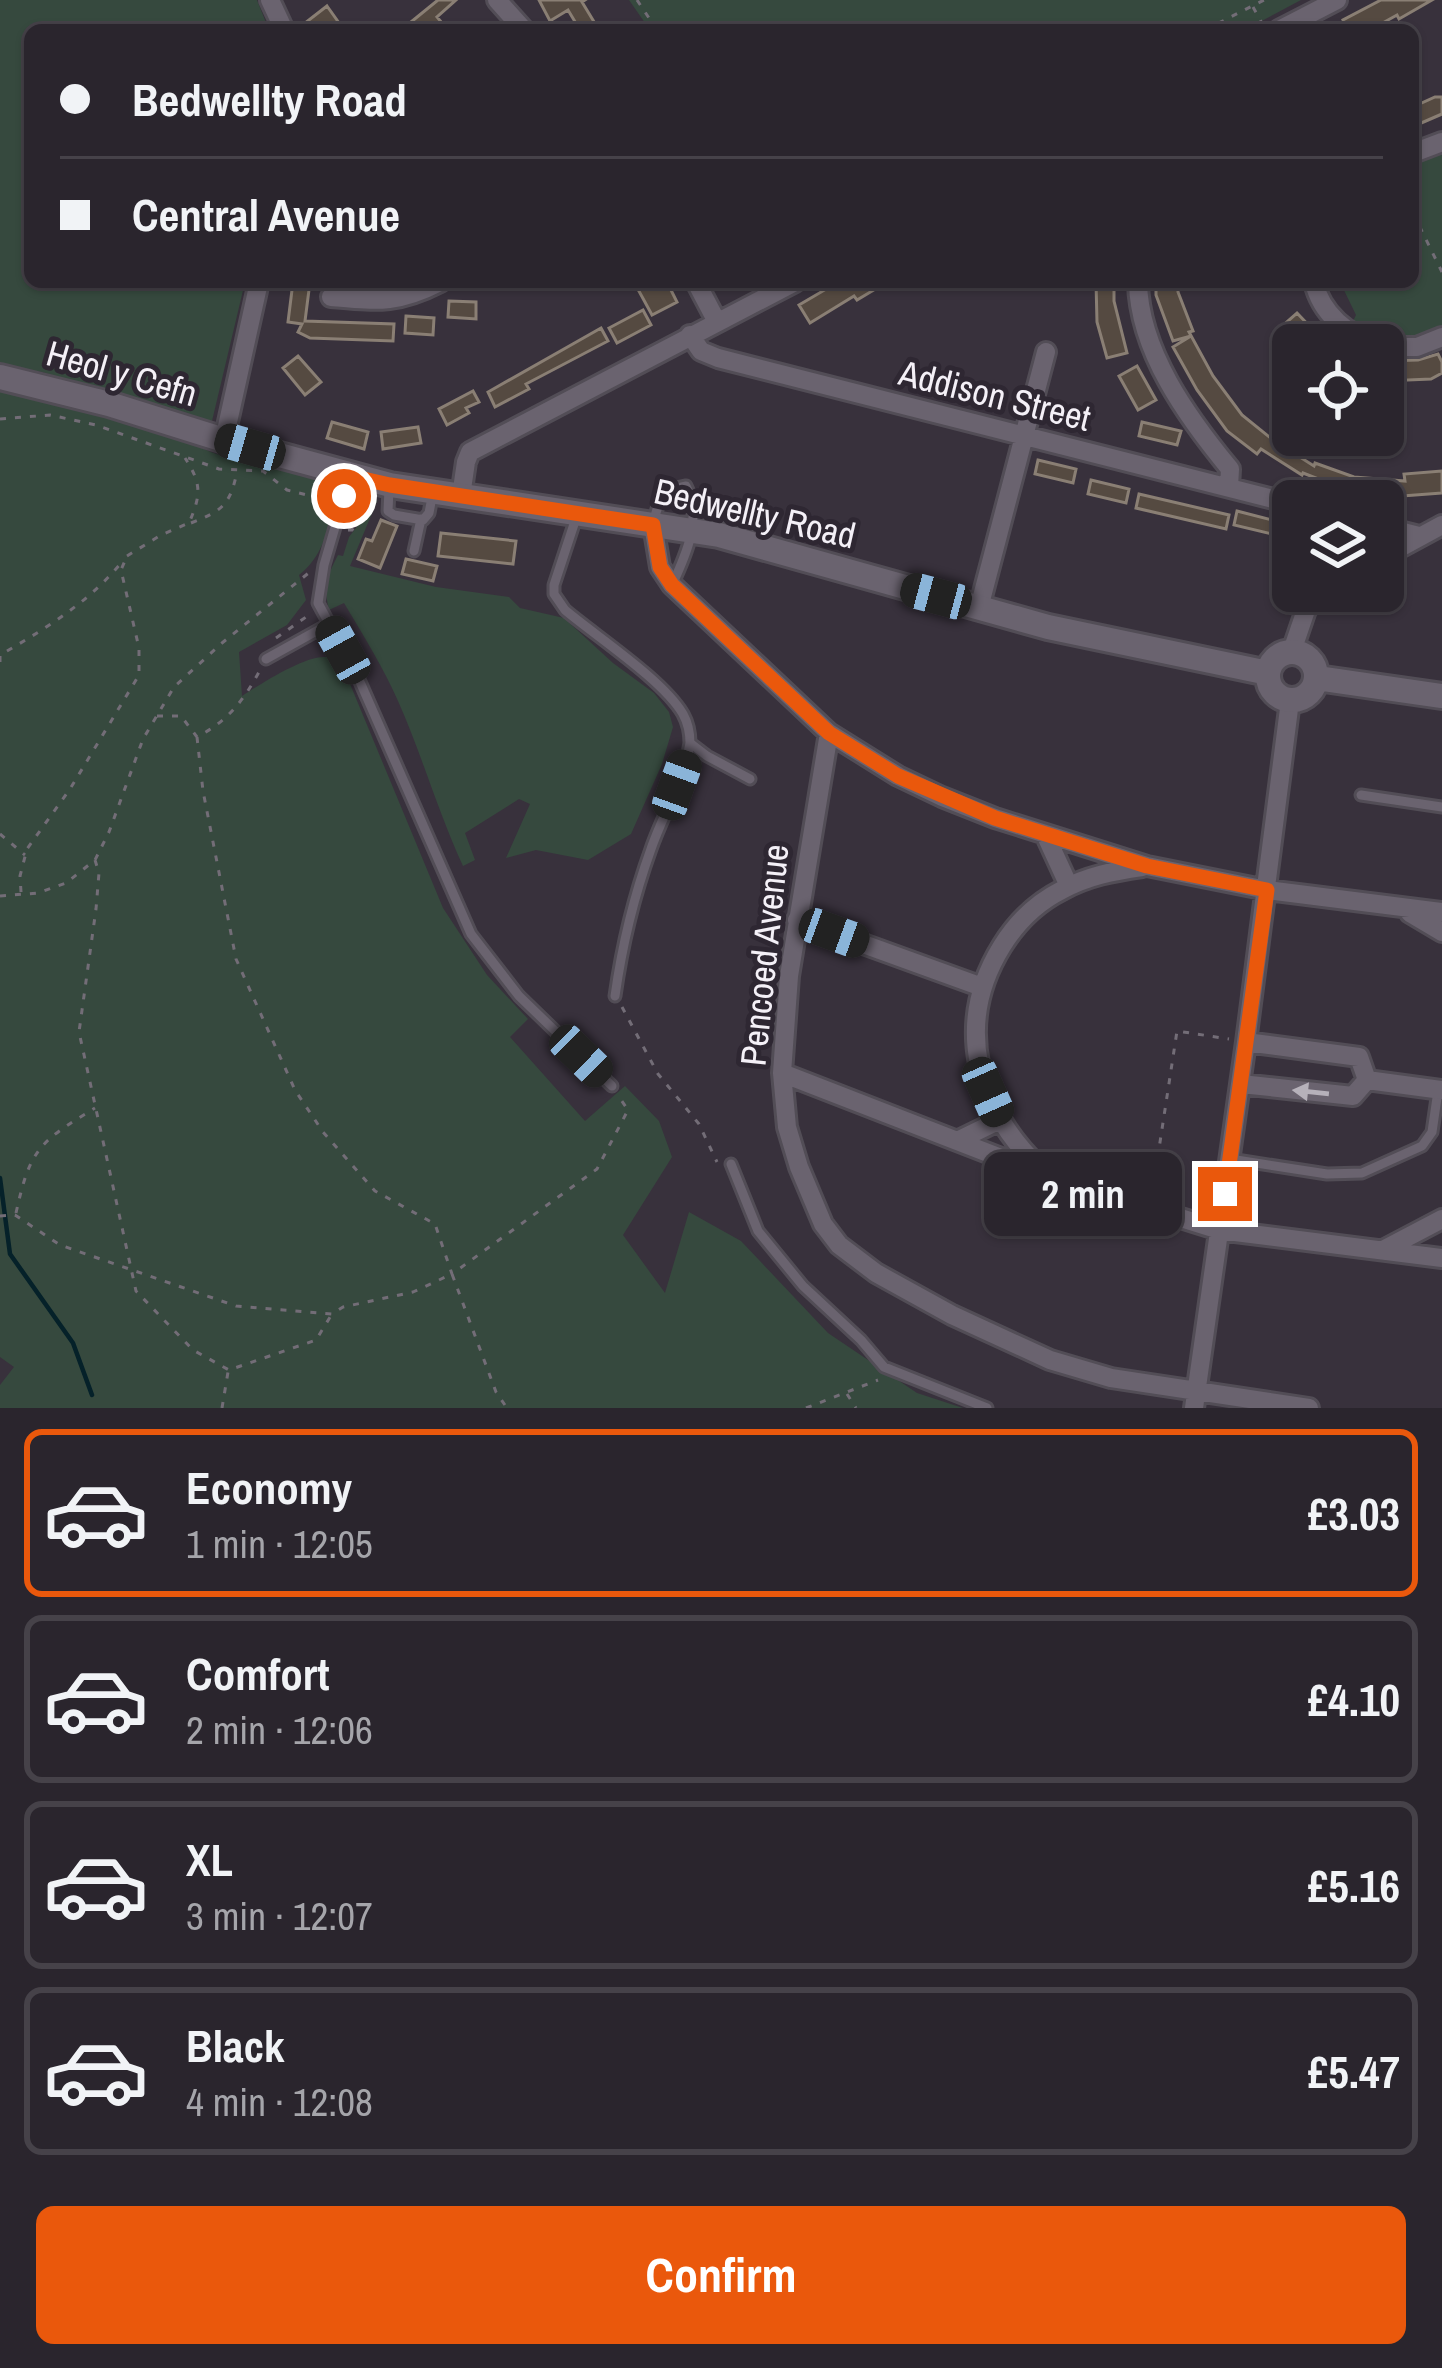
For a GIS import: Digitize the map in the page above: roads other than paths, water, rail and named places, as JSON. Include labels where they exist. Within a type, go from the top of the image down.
[{"type":"street","points":[[497,0],[518,24]]},
{"type":"street","points":[[1279,24],[1337,0]]},
{"type":"street","points":[[1316,10],[1323,24]]},
{"type":"street","points":[[224,440],[259,288]]},
{"type":"street","points":[[339,292],[394,301],[429,288]]},
{"type":"street","points":[[699,288],[717,322]]},
{"type":"street","points":[[461,496],[470,452],[783,288]]},
{"type":"street","points":[[1138,288],[1157,357],[1196,427],[1230,469],[1229,488]]},
{"type":"street","points":[[1315,288],[1339,324]]},
{"type":"street","name":"Addison Street","points":[[690,335],[701,351],[718,358],[1272,499]]},
{"type":"street","points":[[1404,346],[1442,337]]},
{"type":"street","points":[[979,608],[1046,352]]},
{"type":"street","name":"Heol y Cefn","points":[[0,377],[110,404],[224,440]]},
{"type":"street","name":"Bedwellty Road","points":[[224,440],[385,484],[719,535],[1048,628],[1268,673]]},
{"type":"street","points":[[653,525],[660,567],[672,585],[829,733],[912,783],[995,818],[1147,866],[1267,890],[1442,912]]},
{"type":"street","points":[[1404,544],[1442,525]]},
{"type":"street","points":[[1404,532],[1419,536]]},
{"type":"street","points":[[1292,651],[1305,612]]},
{"type":"street","points":[[1292,651],[1313,662],[1317,678],[1305,697],[1290,700],[1271,688],[1268,673],[1279,656],[1292,651]]},
{"type":"street","points":[[1317,678],[1442,696]]},
{"type":"street","points":[[1196,1400],[1290,700]]},
{"type":"street","name":"Pencoed Avenue","points":[[829,733],[797,920],[782,1073],[788,1127],[813,1203],[831,1234],[854,1258],[913,1295],[1050,1360],[1196,1400],[1309,1408]]},
{"type":"street","points":[[1045,834],[1069,886]]},
{"type":"street","points":[[1050,1177],[1025,1154],[1000,1120],[980,1070],[976,1005],[992,962],[1032,910],[1069,886],[1147,866]]},
{"type":"street","points":[[1396,905],[1442,932]]},
{"type":"street","points":[[797,920],[982,987]]},
{"type":"street","points":[[1246,1042],[1358,1057],[1367,1080]]},
{"type":"street","points":[[782,1073],[1050,1177],[1220,1230],[1442,1258]]},
{"type":"street","points":[[1240,1084],[1353,1096],[1367,1080]]},
{"type":"street","points":[[1367,1080],[1440,1089]]},
{"type":"street","points":[[957,1141],[1000,1120]]},
{"type":"street","points":[[1383,1250],[1442,1219]]},
{"type":"lane","points":[[350,476],[318,602],[381,726],[471,934],[520,996],[612,1085]]},
{"type":"lane","points":[[385,484],[388,511],[394,515],[427,518],[433,492]]},
{"type":"lane","points":[[653,525],[659,500],[671,489],[686,486],[693,500],[692,531],[672,585]]},
{"type":"lane","points":[[578,512],[554,594],[565,610],[663,689],[690,731],[690,743],[628,926],[615,996]]},
{"type":"lane","points":[[414,551],[421,519]]},
{"type":"lane","points":[[266,659],[329,624]]},
{"type":"lane","points":[[690,743],[750,779]]},
{"type":"lane","points":[[1361,795],[1442,807]]},
{"type":"lane","points":[[1230,1159],[1327,1174],[1362,1173],[1422,1146],[1432,1132],[1440,1089]]},
{"type":"lane","points":[[730,1164],[758,1231],[872,1357],[884,1367],[987,1408]]},
{"type":"waterway","points":[[0,1178],[10,1254],[73,1343],[92,1395]]}]
